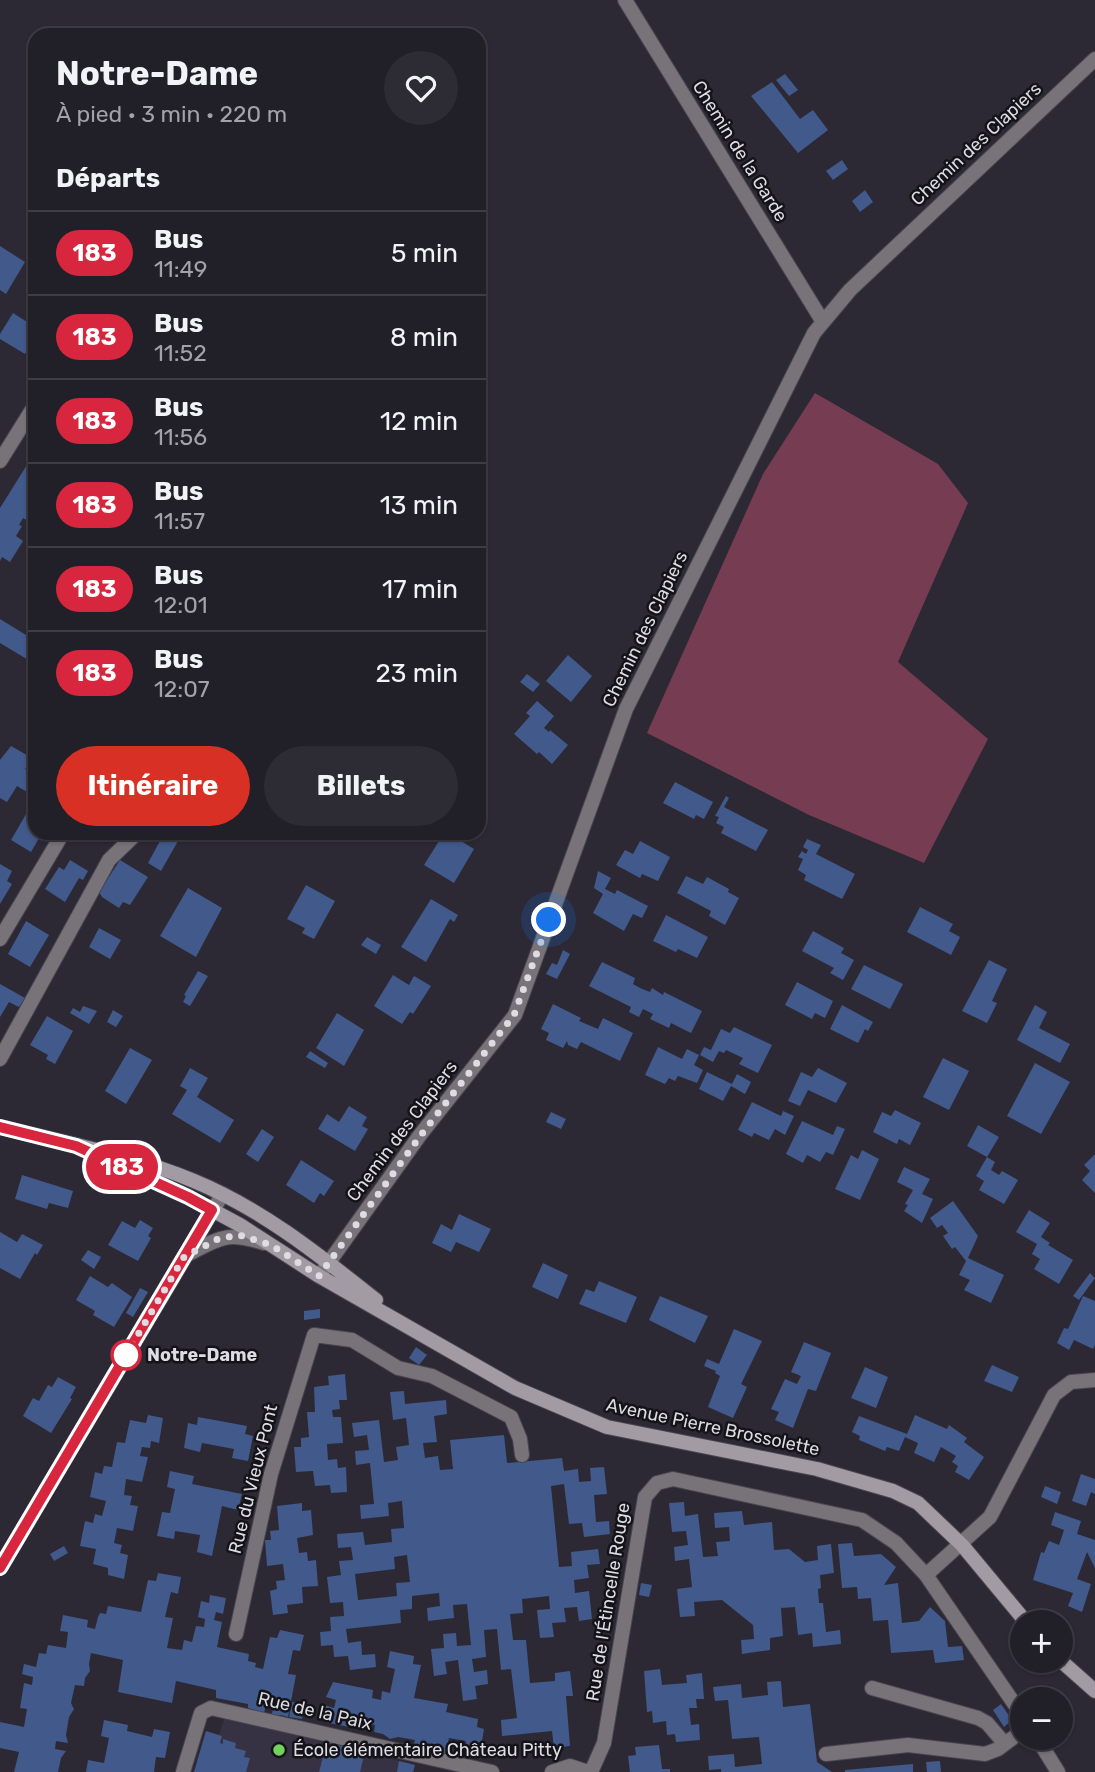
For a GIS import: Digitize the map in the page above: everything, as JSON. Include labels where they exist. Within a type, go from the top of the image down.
[{"type":"street","name":"Chemin de la Garde","points":[[625,0],[823,322]]},
{"type":"street","name":"Chemin des Clapiers","points":[[319,1276],[421,1135],[514,1015],[625,709],[814,333],[850,290],[1095,59]]},
{"type":"street","points":[[0,461],[28,416]]},
{"type":"street","points":[[0,939],[59,840]]},
{"type":"street","points":[[0,1059],[109,860],[133,840]]},
{"type":"street","name":"Avenue Pierre Brossolette","points":[[0,1127],[119,1155],[195,1181],[283,1230],[413,1329]]},
{"type":"street","name":"Avenue Pierre Brossolette","points":[[76,1146],[188,1197],[240,1225],[319,1276],[515,1388],[607,1427],[817,1469],[893,1491],[918,1503],[962,1545],[1017,1610]]},
{"type":"street","points":[[0,1568],[222,1195]]},
{"type":"street","points":[[184,1257],[218,1239],[239,1235],[271,1245]]},
{"type":"street","name":"Rue du Vieux Pont","points":[[236,1634],[271,1474],[314,1335],[352,1340],[398,1368],[432,1376],[511,1418],[520,1439],[522,1455]]},
{"type":"street","points":[[1010,1698],[926,1575],[990,1517],[1054,1395],[1071,1382],[1095,1380]]},
{"type":"street","name":"Rue de l'Étincelle Rouge","points":[[590,1772],[604,1743],[645,1497],[657,1483],[673,1479],[862,1520],[896,1543],[926,1575]]},
{"type":"street","points":[[1073,1672],[1095,1691]]},
{"type":"street","points":[[872,1688],[978,1718],[987,1723],[1005,1744]]},
{"type":"street","name":"Rue de la Paix","points":[[183,1772],[201,1713],[211,1708],[492,1772]]},
{"type":"street","points":[[826,1754],[908,1745],[985,1754],[1010,1740]]},
{"type":"street","points":[[1044,1750],[1058,1772]]},
{"type":"street","points":[[552,1772],[570,1766],[590,1772]]},
{"type":"shaded area","points":[[815,393],[938,464],[968,503],[898,662],[988,739],[924,863],[809,815],[647,733],[763,474]]},
{"type":"shaded area","name":"École élémentaire Château Pitty","points":[[225,1716],[415,1765],[413,1772],[194,1772],[206,1731],[219,1735]]},
{"type":"building","points":[[785,74],[798,90],[789,96],[776,80]]},
{"type":"building","points":[[772,82],[800,119],[813,110],[828,130],[798,153],[751,96]]},
{"type":"building","points":[[842,160],[848,169],[833,180],[826,171]]},
{"type":"building","points":[[865,190],[873,202],[860,212],[852,201]]},
{"type":"building","points":[[0,246],[25,262],[6,294],[0,290]]},
{"type":"building","points":[[13,313],[28,323],[28,350],[25,354],[0,339],[0,334]]},
{"type":"building","points":[[28,463],[28,521],[23,518],[19,525],[22,526],[16,536],[23,541],[10,562],[2,557],[0,561],[0,508]]},
{"type":"building","points":[[0,619],[26,635],[28,632],[28,660],[0,643]]},
{"type":"building","points":[[568,655],[592,676],[571,702],[546,681]]},
{"type":"building","points":[[527,674],[540,684],[533,692],[520,682]]},
{"type":"building","points":[[537,701],[554,716],[544,728],[568,745],[552,764],[514,734],[530,716],[526,713]]},
{"type":"building","points":[[11,746],[28,756],[25,769],[28,771],[28,790],[17,786],[7,802],[0,798],[0,760]]},
{"type":"building","points":[[675,782],[713,802],[704,819],[696,815],[694,819],[663,803]]},
{"type":"building","points":[[726,796],[729,798],[724,807],[768,830],[756,851],[721,833],[724,827],[716,823],[719,817],[715,816]]},
{"type":"building","points":[[28,811],[28,840],[38,840],[31,852],[11,840]]},
{"type":"building","points":[[807,839],[821,845],[816,854],[855,874],[842,899],[804,880],[806,875],[798,870],[803,859],[798,857],[802,851],[806,854],[808,850],[803,847]]},
{"type":"building","points":[[160,840],[178,841],[161,871],[148,863]]},
{"type":"building","points":[[440,840],[459,840],[474,849],[454,883],[424,865]]},
{"type":"building","points":[[640,841],[670,857],[658,881],[642,874],[640,878],[616,865],[625,850],[633,854]]},
{"type":"building","points":[[70,860],[88,871],[83,880],[79,878],[65,902],[45,889],[59,867],[64,870]]},
{"type":"building","points":[[120,860],[148,877],[130,905],[123,902],[119,908],[99,892]]},
{"type":"building","points":[[0,864],[12,871],[7,881],[12,884],[0,904]]},
{"type":"building","points":[[598,871],[611,878],[605,889],[615,894],[617,890],[648,906],[642,918],[633,914],[624,931],[593,913],[603,894],[594,888]]},
{"type":"building","points":[[686,876],[703,884],[707,877],[739,898],[725,925],[709,916],[711,911],[677,893]]},
{"type":"building","points":[[306,885],[335,901],[314,939],[302,933],[305,928],[287,919]]},
{"type":"building","points":[[188,888],[222,908],[196,957],[160,936]]},
{"type":"building","points":[[431,899],[458,915],[454,922],[450,919],[426,962],[401,947]]},
{"type":"building","points":[[920,907],[953,924],[949,931],[960,937],[951,955],[907,932]]},
{"type":"building","points":[[666,915],[708,937],[697,958],[653,941]]},
{"type":"building","points":[[26,921],[49,935],[30,967],[8,954]]},
{"type":"building","points":[[99,928],[121,940],[110,959],[89,947]]},
{"type":"building","points":[[813,931],[844,948],[841,953],[854,960],[843,980],[830,973],[834,968],[802,951]]},
{"type":"building","points":[[367,937],[381,945],[376,954],[361,945]]},
{"type":"building","points":[[563,950],[570,954],[557,979],[546,974],[552,963],[557,965]]},
{"type":"building","points":[[989,960],[1007,969],[992,1001],[997,1003],[987,1023],[962,1011]]},
{"type":"building","points":[[602,962],[635,978],[633,984],[640,988],[650,992],[652,988],[663,995],[664,992],[702,1011],[691,1033],[671,1023],[669,1028],[650,1019],[653,1014],[643,1009],[639,1017],[629,1012],[631,1007],[589,986]]},
{"type":"building","points":[[864,965],[903,984],[890,1009],[851,989]]},
{"type":"building","points":[[198,971],[208,976],[190,1006],[183,1002],[186,996],[184,995]]},
{"type":"building","points":[[393,975],[409,985],[414,976],[431,986],[413,1014],[410,1012],[402,1024],[374,1006]]},
{"type":"building","points":[[797,982],[833,1001],[825,1018],[815,1013],[812,1019],[785,1005]]},
{"type":"building","points":[[0,984],[25,998],[19,1007],[9,1002],[0,1017]]},
{"type":"building","points":[[553,1004],[581,1018],[579,1021],[598,1029],[603,1018],[633,1033],[620,1061],[581,1042],[577,1049],[568,1045],[567,1041],[563,1048],[546,1040],[549,1033],[541,1029]]},
{"type":"building","points":[[842,1005],[873,1022],[868,1031],[865,1029],[858,1043],[830,1029]]},
{"type":"building","points":[[1035,1005],[1047,1012],[1039,1028],[1070,1044],[1060,1063],[1017,1040]]},
{"type":"building","points":[[83,1006],[97,1011],[89,1024],[70,1013],[73,1008],[80,1012]]},
{"type":"building","points":[[113,1010],[123,1016],[116,1027],[107,1022]]},
{"type":"building","points":[[337,1013],[364,1030],[344,1066],[316,1048]]},
{"type":"building","points":[[47,1016],[73,1031],[55,1064],[46,1059],[48,1055],[30,1045]]},
{"type":"building","points":[[734,1027],[772,1045],[758,1073],[739,1064],[743,1058],[726,1050],[724,1053],[719,1051],[713,1062],[700,1055],[704,1047],[711,1050],[721,1029],[730,1033]]},
{"type":"building","points":[[658,1047],[682,1059],[687,1049],[699,1055],[694,1065],[703,1070],[697,1083],[678,1076],[675,1081],[669,1078],[665,1084],[645,1075]]},
{"type":"building","points":[[130,1048],[152,1060],[126,1104],[105,1091]]},
{"type":"building","points":[[310,1051],[328,1063],[325,1068],[306,1057]]},
{"type":"building","points":[[943,1058],[969,1071],[949,1110],[923,1097]]},
{"type":"building","points":[[1035,1063],[1070,1082],[1041,1134],[1007,1116]]},
{"type":"building","points":[[190,1068],[208,1078],[197,1097],[234,1120],[220,1143],[172,1114],[187,1090],[180,1086]]},
{"type":"building","points":[[818,1068],[847,1083],[836,1103],[808,1090],[800,1106],[788,1101],[801,1072],[812,1077]]},
{"type":"building","points":[[707,1072],[732,1084],[737,1074],[751,1082],[745,1094],[731,1086],[723,1101],[699,1089]]},
{"type":"building","points":[[752,1102],[781,1116],[783,1111],[794,1116],[785,1135],[775,1129],[769,1140],[754,1133],[752,1137],[738,1130]]},
{"type":"building","points":[[349,1106],[367,1117],[362,1126],[368,1129],[355,1151],[318,1129],[327,1114],[339,1122]]},
{"type":"building","points":[[895,1110],[921,1123],[910,1145],[899,1139],[897,1144],[873,1132],[882,1112],[891,1116]]},
{"type":"building","points":[[551,1112],[566,1119],[561,1129],[546,1122]]},
{"type":"building","points":[[802,1121],[833,1135],[837,1126],[845,1129],[833,1155],[826,1152],[820,1162],[807,1155],[803,1163],[786,1154]]},
{"type":"building","points":[[978,1125],[999,1137],[987,1157],[967,1146]]},
{"type":"building","points":[[262,1129],[274,1137],[258,1162],[246,1154]]},
{"type":"building","points":[[862,1150],[879,1159],[860,1200],[835,1189],[851,1155],[858,1159]]},
{"type":"building","points":[[1095,1154],[1095,1193],[1082,1180],[1090,1171],[1084,1165]]},
{"type":"building","points":[[987,1157],[995,1162],[991,1170],[999,1175],[1002,1171],[1018,1180],[1004,1204],[979,1190],[984,1181],[976,1176]]},
{"type":"building","points":[[301,1160],[334,1181],[324,1196],[320,1193],[314,1203],[286,1185]]},
{"type":"building","points":[[904,1167],[930,1179],[922,1194],[933,1199],[922,1223],[904,1211],[913,1190],[897,1182]]},
{"type":"building","points":[[22,1175],[73,1191],[68,1208],[49,1203],[47,1209],[15,1199]]},
{"type":"building","points":[[953,1201],[978,1236],[968,1258],[1004,1275],[991,1303],[964,1290],[970,1280],[959,1275],[966,1261],[955,1247],[952,1249],[943,1236],[948,1233],[942,1225],[937,1228],[930,1218]]},
{"type":"building","points":[[1029,1210],[1050,1223],[1041,1237],[1050,1243],[1048,1245],[1073,1260],[1059,1284],[1034,1269],[1040,1259],[1032,1254],[1037,1244],[1016,1232]]},
{"type":"building","points":[[459,1214],[491,1229],[479,1252],[456,1242],[451,1252],[432,1243],[441,1224],[452,1230]]},
{"type":"building","points":[[140,1220],[153,1228],[148,1236],[151,1238],[138,1261],[108,1245],[122,1221],[135,1228]]},
{"type":"building","points":[[0,1232],[17,1242],[22,1234],[43,1245],[37,1255],[35,1253],[20,1279],[0,1268]]},
{"type":"building","points":[[88,1250],[101,1257],[94,1269],[81,1260]]},
{"type":"building","points":[[543,1263],[568,1275],[558,1299],[532,1287]]},
{"type":"building","points":[[1090,1273],[1095,1278],[1079,1300],[1073,1296]]},
{"type":"building","points":[[90,1276],[108,1287],[112,1283],[132,1297],[114,1327],[93,1315],[95,1311],[76,1300]]},
{"type":"building","points":[[599,1281],[637,1297],[626,1323],[579,1304],[586,1289],[594,1292]]},
{"type":"building","points":[[140,1288],[148,1292],[133,1317],[126,1313]]},
{"type":"building","points":[[660,1296],[708,1316],[695,1343],[649,1320]]},
{"type":"building","points":[[1083,1296],[1095,1301],[1095,1345],[1093,1349],[1074,1340],[1069,1350],[1057,1343],[1064,1328],[1068,1329]]},
{"type":"building","points":[[320,1309],[320,1318],[304,1320],[304,1311]]},
{"type":"building","points":[[734,1329],[762,1341],[741,1384],[747,1387],[733,1418],[708,1407],[720,1376],[716,1371],[704,1366],[707,1359],[719,1364]]},
{"type":"building","points":[[804,1342],[831,1353],[816,1391],[808,1389],[793,1428],[775,1420],[779,1412],[771,1409],[785,1379],[797,1384],[801,1376],[791,1372]]},
{"type":"building","points":[[416,1347],[427,1355],[419,1365],[409,1358]]},
{"type":"building","points":[[992,1365],[1019,1377],[1012,1392],[984,1381]]},
{"type":"building","points":[[865,1367],[888,1377],[876,1408],[851,1398]]},
{"type":"building","points":[[345,1374],[347,1400],[339,1400],[340,1409],[332,1410],[333,1417],[341,1417],[343,1443],[327,1444],[328,1460],[337,1459],[338,1468],[346,1467],[347,1492],[331,1493],[330,1485],[315,1486],[313,1471],[296,1472],[294,1447],[301,1447],[301,1438],[309,1437],[307,1412],[315,1412],[314,1387],[329,1385],[328,1376]]},
{"type":"building","points":[[58,1377],[76,1387],[70,1398],[72,1399],[51,1433],[23,1416],[33,1398],[39,1401],[48,1385],[52,1387]]},
{"type":"building","points":[[404,1391],[405,1404],[446,1400],[447,1414],[434,1416],[437,1442],[423,1443],[425,1458],[438,1456],[440,1470],[453,1469],[450,1440],[504,1435],[507,1463],[562,1458],[564,1471],[578,1469],[579,1482],[591,1481],[590,1468],[604,1467],[607,1494],[594,1495],[596,1522],[609,1521],[610,1534],[584,1537],[582,1523],[569,1524],[564,1484],[551,1486],[559,1567],[572,1566],[571,1552],[598,1549],[600,1564],[587,1565],[589,1578],[574,1580],[575,1593],[589,1591],[592,1619],[579,1621],[577,1607],[564,1608],[566,1622],[552,1623],[554,1637],[540,1638],[537,1610],[550,1609],[549,1596],[522,1599],[523,1613],[510,1614],[513,1640],[526,1640],[530,1683],[555,1681],[555,1673],[570,1671],[573,1696],[566,1696],[570,1746],[554,1748],[552,1731],[502,1736],[501,1720],[517,1718],[511,1669],[501,1670],[497,1629],[484,1630],[486,1657],[472,1659],[474,1672],[487,1670],[488,1684],[475,1686],[477,1699],[463,1701],[458,1660],[445,1662],[447,1674],[434,1676],[431,1649],[444,1648],[443,1634],[456,1633],[457,1646],[471,1645],[467,1604],[453,1605],[454,1618],[428,1621],[427,1608],[440,1606],[439,1593],[412,1596],[412,1609],[400,1610],[401,1623],[346,1629],[348,1643],[361,1641],[362,1655],[375,1654],[376,1667],[350,1670],[348,1656],[334,1657],[333,1645],[321,1646],[320,1632],[331,1631],[330,1617],[344,1616],[343,1602],[330,1603],[327,1577],[341,1575],[339,1561],[353,1560],[351,1547],[338,1548],[337,1534],[363,1532],[365,1545],[392,1542],[391,1529],[404,1528],[402,1501],[388,1503],[389,1516],[361,1519],[360,1505],[374,1504],[370,1463],[356,1465],[355,1451],[369,1450],[367,1435],[354,1437],[352,1423],[379,1420],[384,1462],[398,1460],[396,1447],[409,1445],[406,1418],[393,1420],[390,1392]],"holes":[[[407,1555],[410,1582],[396,1583],[397,1596],[358,1600],[355,1574],[395,1569],[394,1557]]]},
{"type":"building","points":[[148,1415],[163,1418],[159,1443],[151,1441],[150,1448],[142,1447],[140,1456],[148,1457],[142,1482],[126,1479],[124,1495],[132,1496],[130,1505],[138,1506],[133,1531],[117,1528],[114,1543],[122,1545],[120,1553],[128,1555],[124,1579],[108,1575],[108,1568],[93,1564],[96,1549],[80,1546],[85,1521],[93,1523],[95,1514],[102,1516],[106,1501],[90,1497],[95,1472],[102,1474],[104,1466],[112,1467],[117,1442],[125,1443],[130,1420],[146,1423]]},
{"type":"building","points":[[915,1415],[947,1429],[949,1425],[967,1438],[964,1442],[984,1457],[969,1480],[955,1472],[958,1466],[952,1462],[956,1456],[941,1447],[934,1462],[914,1453],[918,1443],[905,1437],[899,1451],[887,1447],[885,1451],[859,1440],[860,1436],[852,1432],[859,1416],[907,1434]]},
{"type":"building","points":[[198,1417],[247,1426],[245,1434],[253,1436],[248,1461],[232,1458],[234,1449],[202,1443],[200,1452],[184,1448],[188,1423],[197,1425]]},
{"type":"building","points":[[170,1471],[194,1476],[192,1484],[242,1494],[238,1510],[222,1506],[212,1556],[197,1552],[200,1535],[175,1531],[174,1539],[157,1536],[162,1512],[170,1513],[175,1489],[167,1487]]},
{"type":"building","points":[[1081,1474],[1095,1479],[1095,1494],[1091,1492],[1086,1506],[1072,1501]]},
{"type":"building","points":[[1045,1486],[1061,1492],[1057,1504],[1041,1497]]},
{"type":"building","points":[[684,1502],[685,1516],[698,1514],[703,1557],[718,1556],[716,1542],[730,1541],[729,1527],[715,1528],[714,1513],[742,1511],[744,1525],[772,1522],[774,1550],[789,1549],[805,1562],[818,1560],[817,1546],[831,1544],[834,1573],[820,1575],[819,1603],[823,1603],[826,1632],[840,1630],[841,1644],[813,1647],[812,1633],[798,1635],[795,1607],[781,1608],[783,1636],[770,1638],[770,1650],[742,1654],[741,1640],[754,1639],[753,1625],[722,1600],[694,1602],[695,1616],[680,1617],[677,1589],[692,1587],[689,1559],[675,1561],[674,1547],[688,1545],[686,1531],[672,1532],[669,1503]]},
{"type":"building","points":[[302,1503],[302,1511],[311,1510],[313,1535],[297,1538],[299,1553],[307,1552],[308,1561],[316,1560],[318,1586],[302,1587],[303,1603],[287,1605],[288,1613],[273,1615],[270,1591],[277,1589],[276,1581],[285,1580],[283,1564],[267,1566],[265,1540],[271,1540],[270,1531],[279,1530],[277,1506]]},
{"type":"building","points":[[1055,1512],[1081,1521],[1077,1534],[1095,1540],[1095,1568],[1087,1552],[1077,1579],[1091,1584],[1082,1612],[1068,1606],[1073,1593],[1033,1580],[1041,1552],[1044,1553],[1049,1541],[1059,1545],[1064,1530],[1051,1525]]},
{"type":"building","points":[[852,1543],[854,1556],[881,1554],[896,1567],[884,1585],[898,1583],[902,1623],[919,1621],[930,1607],[945,1621],[948,1647],[962,1646],[964,1660],[935,1663],[933,1650],[891,1653],[888,1620],[873,1621],[871,1598],[858,1599],[857,1587],[842,1588],[838,1544]]},
{"type":"building","points":[[64,1546],[68,1553],[54,1561],[50,1554]]},
{"type":"building","points":[[158,1573],[181,1577],[178,1594],[171,1592],[165,1617],[173,1618],[167,1648],[182,1650],[184,1640],[192,1642],[196,1626],[204,1627],[205,1619],[198,1617],[201,1601],[209,1603],[210,1595],[226,1598],[223,1614],[216,1612],[214,1620],[222,1622],[217,1647],[249,1654],[248,1661],[256,1663],[255,1667],[263,1669],[270,1637],[277,1638],[280,1630],[304,1635],[300,1651],[293,1650],[288,1674],[296,1675],[288,1717],[271,1717],[274,1705],[266,1703],[264,1714],[248,1708],[248,1704],[216,1698],[216,1690],[176,1681],[172,1703],[118,1692],[123,1660],[91,1653],[90,1671],[84,1686],[75,1685],[71,1703],[74,1709],[69,1717],[66,1735],[68,1743],[56,1741],[55,1749],[66,1751],[61,1758],[58,1772],[14,1772],[19,1752],[0,1748],[0,1722],[24,1727],[27,1709],[20,1708],[24,1683],[32,1685],[33,1677],[22,1674],[24,1664],[36,1667],[39,1653],[46,1654],[48,1645],[66,1648],[68,1632],[60,1631],[63,1615],[88,1620],[87,1627],[95,1629],[100,1613],[106,1614],[108,1606],[141,1612],[148,1580],[156,1581]]},
{"type":"building","points":[[641,1583],[652,1585],[649,1597],[639,1595]]},
{"type":"building","points":[[390,1651],[414,1656],[413,1664],[421,1665],[414,1698],[448,1704],[446,1712],[478,1719],[477,1727],[484,1729],[480,1753],[464,1750],[466,1741],[449,1738],[445,1754],[413,1748],[415,1740],[398,1737],[390,1739],[374,1732],[375,1725],[366,1723],[364,1730],[324,1722],[324,1705],[334,1708],[336,1700],[326,1697],[333,1682],[373,1690],[372,1698],[381,1700],[382,1691],[390,1693],[395,1669],[387,1667]]},
{"type":"building","points":[[660,1669],[662,1685],[687,1683],[686,1675],[702,1673],[704,1699],[696,1699],[697,1708],[689,1708],[691,1725],[699,1724],[700,1740],[676,1742],[675,1734],[667,1735],[666,1721],[653,1723],[652,1711],[647,1712],[644,1671]]},
{"type":"building","points":[[781,1681],[783,1707],[810,1704],[817,1762],[832,1772],[709,1770],[708,1756],[734,1754],[735,1767],[762,1764],[759,1737],[732,1739],[728,1700],[715,1701],[713,1687],[741,1684],[742,1698],[768,1695],[767,1682]]},
{"type":"building","points":[[292,1702],[305,1704],[302,1719],[289,1717]]},
{"type":"building","points":[[1001,1704],[1010,1717],[1010,1722],[1004,1727],[993,1710]]},
{"type":"building","points":[[104,1720],[128,1725],[127,1731],[152,1737],[154,1729],[170,1732],[165,1758],[156,1757],[154,1772],[86,1772],[88,1760],[104,1763],[109,1738],[101,1736]]},
{"type":"building","points":[[206,1731],[222,1736],[220,1743],[223,1744],[223,1739],[236,1743],[235,1748],[246,1751],[244,1757],[250,1758],[246,1772],[194,1772]]},
{"type":"building","points":[[327,1742],[365,1752],[360,1772],[319,1772]]},
{"type":"building","points":[[659,1745],[662,1769],[670,1769],[670,1772],[630,1772],[628,1756],[636,1755],[635,1747]]},
{"type":"building","points":[[399,1761],[415,1765],[413,1772],[397,1772]]},
{"type":"building","points":[[940,1761],[941,1772],[927,1772],[926,1762]]},
{"type":"building","points":[[913,1764],[913,1772],[845,1772],[845,1770]]},
{"type":"bus line","name":"183","points":[[0,1127],[76,1146],[212,1210],[0,1568]]},
{"type":"place","name":"Notre-Dame","points":[[126,1355]]},
{"type":"place","name":"École élémentaire Château Pitty","points":[[279,1750]]},
{"type":"route","points":[[126,1355],[184,1257],[218,1239],[239,1235],[271,1245],[319,1276],[421,1135],[514,1015],[549,920]]}]
